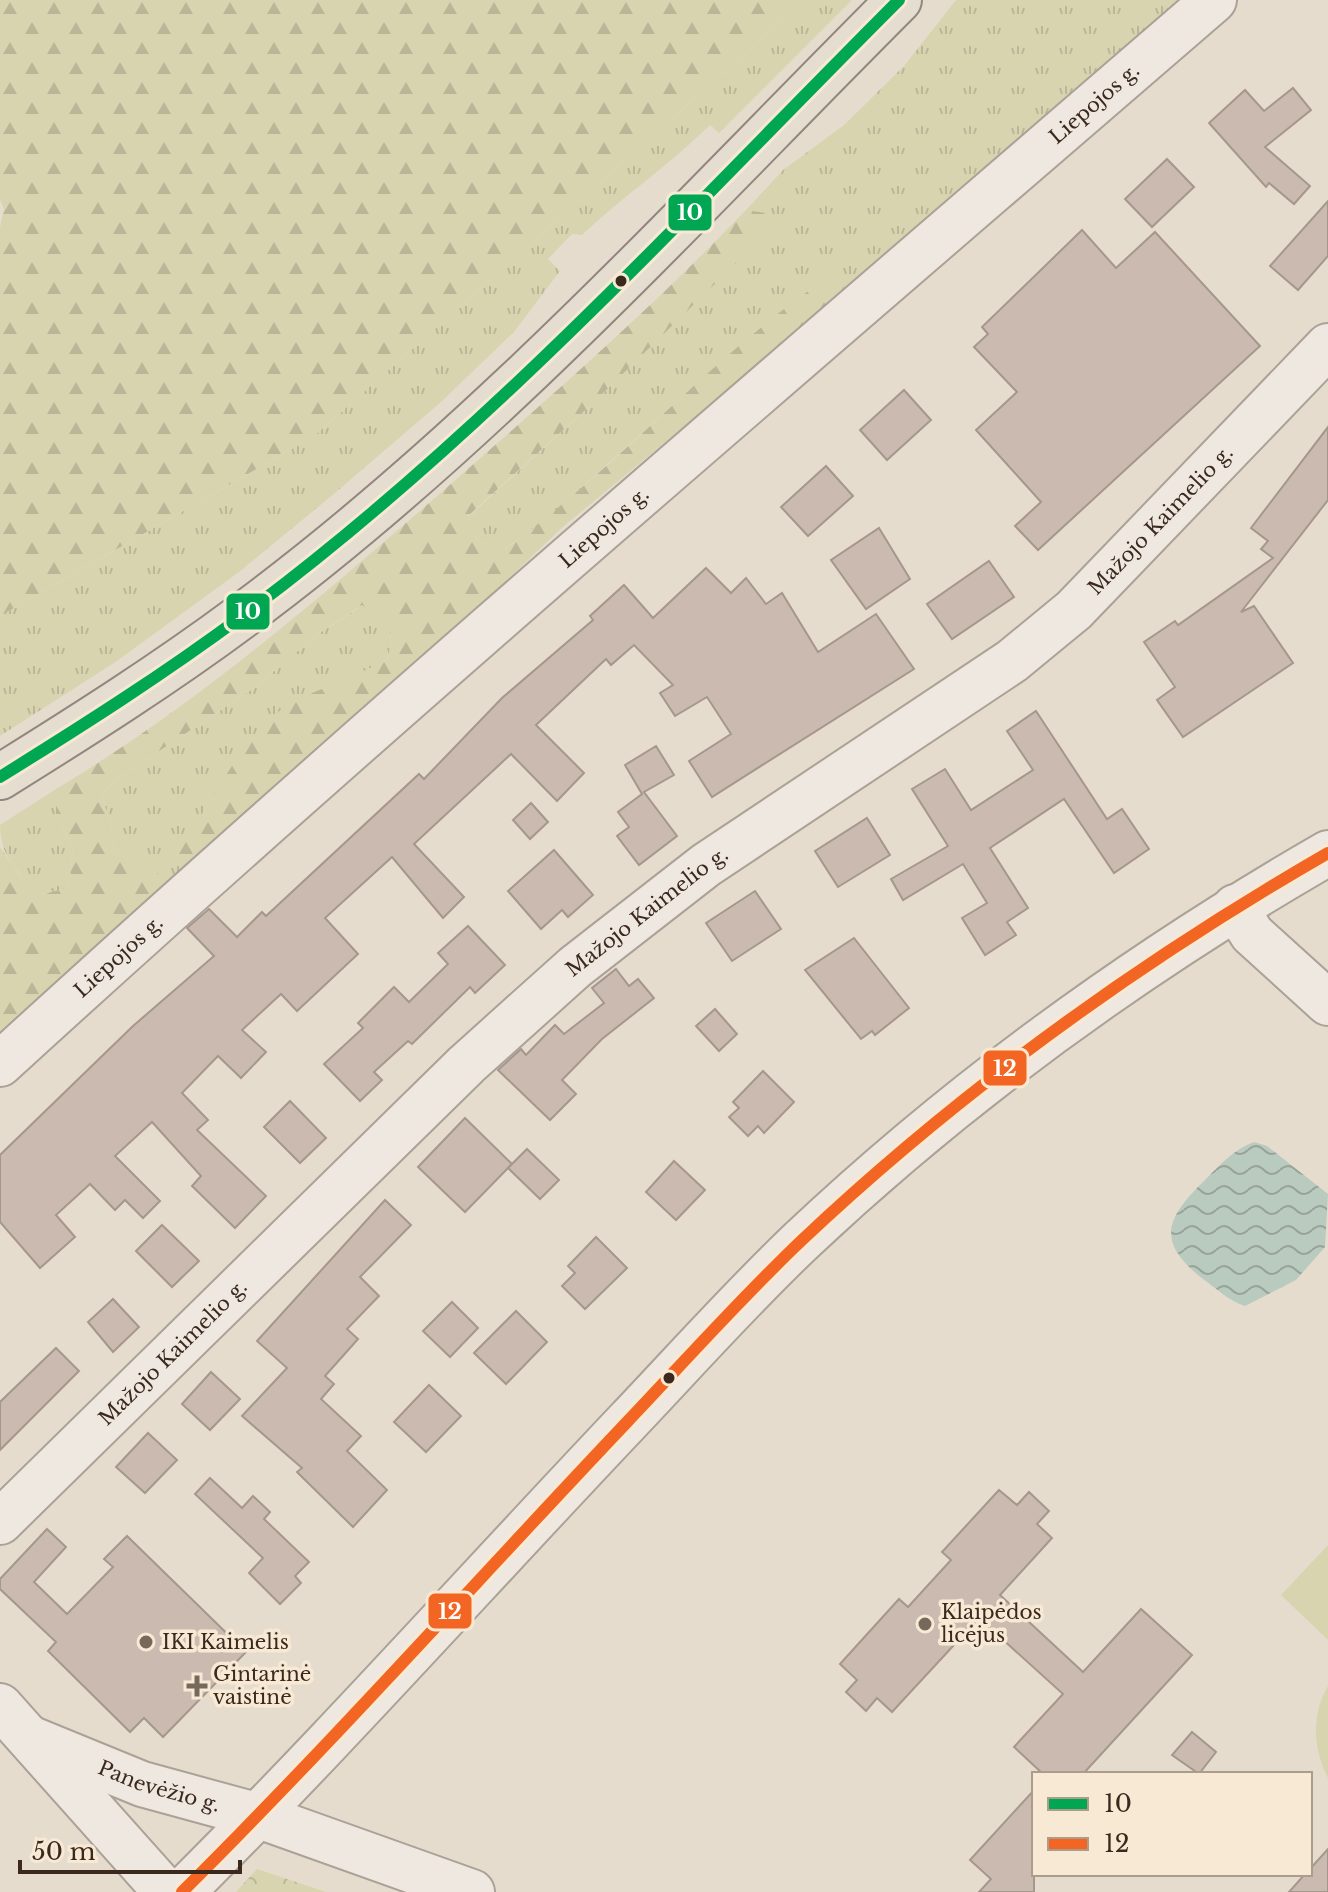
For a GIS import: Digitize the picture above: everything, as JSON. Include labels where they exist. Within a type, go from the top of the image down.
[{"type":"main road","points":[[0,777],[119,703],[231,624],[362,520],[468,428],[577,325],[899,0]]},
{"type":"street","name":"Liepojos g.","points":[[0,1064],[210,872],[531,590],[1214,0]]},
{"type":"street","name":"Mažojo Kaimelio g.","points":[[0,1522],[467,1064],[575,967],[706,865],[1012,661],[1058,623],[1328,346]]},
{"type":"street","points":[[182,1892],[259,1816],[802,1241],[908,1146],[1151,961],[1328,853]]},
{"type":"street","points":[[1235,907],[1252,934],[1328,1003]]},
{"type":"street","name":"Panevėžio g.","points":[[0,1706],[166,1892]]},
{"type":"street","name":"Panevėžio g.","points":[[32,1739],[142,1784],[259,1816],[472,1892]]},
{"type":"green space","points":[[0,0],[798,0],[745,54],[314,436],[0,616],[0,227],[4,209],[0,200]]},
{"type":"green space","points":[[798,0],[852,0],[719,133],[710,125],[582,235],[572,234],[548,259],[560,271],[514,332],[441,402],[239,572],[117,661],[0,736],[0,616],[314,436],[745,54]]},
{"type":"green space","points":[[956,0],[1193,0],[843,294],[806,292],[685,394],[548,518],[504,549],[477,540],[468,517],[592,404],[769,230],[765,214],[746,210],[783,170],[844,125],[904,66]]},
{"type":"green space","points":[[746,210],[765,213],[770,230],[592,404],[468,516],[477,540],[505,549],[588,482],[746,339],[788,306],[831,275],[844,281],[843,294],[563,527],[450,634],[300,764],[194,869],[180,865],[176,855],[241,753],[256,734],[287,706],[388,658],[391,639],[383,621],[362,605],[318,634],[254,688],[117,779],[101,795],[110,820],[114,851],[165,877],[165,893],[0,1042],[0,847],[18,873],[41,895],[69,887],[73,849],[56,814],[56,789],[208,686],[351,570],[598,353]]},
{"type":"green space","points":[[363,605],[388,626],[391,639],[388,658],[360,676],[286,707],[176,855],[194,869],[165,893],[164,877],[114,851],[110,820],[101,795],[117,779],[254,688],[318,634]]},
{"type":"green space","points":[[56,789],[56,814],[73,849],[69,887],[41,895],[7,856],[0,825]]},
{"type":"green space","points":[[1328,1545],[1328,1640],[1281,1595]]},
{"type":"green space","points":[[1328,1686],[1328,1778],[1319,1756],[1316,1732],[1319,1708]]},
{"type":"green space","points":[[257,1869],[326,1892],[236,1892]]},
{"type":"water","points":[[1254,1142],[1267,1146],[1328,1194],[1325,1247],[1296,1280],[1245,1306],[1223,1294],[1187,1265],[1177,1253],[1171,1229],[1192,1193],[1228,1158]]},
{"type":"building","points":[[1293,88],[1311,110],[1265,147],[1310,186],[1294,204],[1269,183],[1266,187],[1209,123],[1245,90],[1264,111]]},
{"type":"building","points":[[1167,159],[1194,187],[1152,227],[1125,199]]},
{"type":"building","points":[[1328,201],[1328,256],[1298,290],[1270,266]]},
{"type":"building","points":[[1082,230],[1116,268],[1155,232],[1260,346],[1038,550],[1015,526],[1041,502],[976,430],[1017,392],[974,347],[988,334],[982,327]]},
{"type":"building","points":[[904,390],[931,420],[887,460],[860,430]]},
{"type":"building","points":[[1328,427],[1328,500],[1241,612],[1254,606],[1293,663],[1183,737],[1157,700],[1175,687],[1144,642],[1175,621],[1178,625],[1273,558],[1261,549],[1268,541],[1251,528]]},
{"type":"building","points":[[826,466],[853,496],[808,536],[781,507]]},
{"type":"building","points":[[879,528],[910,579],[866,609],[831,560]]},
{"type":"building","points":[[989,561],[1014,597],[952,639],[927,604]]},
{"type":"building","points":[[706,568],[731,593],[746,578],[766,604],[782,593],[818,652],[876,614],[914,669],[712,797],[689,761],[731,734],[707,697],[675,716],[660,693],[673,685],[634,645],[611,665],[606,659],[536,725],[584,773],[557,801],[511,754],[414,844],[464,897],[443,918],[392,857],[325,918],[358,954],[297,1011],[281,994],[242,1030],[266,1052],[241,1078],[218,1056],[182,1093],[208,1120],[197,1130],[266,1196],[235,1228],[192,1186],[201,1176],[152,1122],[115,1156],[160,1201],[143,1218],[125,1200],[115,1210],[90,1184],[56,1215],[75,1237],[40,1268],[0,1222],[0,1155],[133,1026],[214,956],[187,928],[209,909],[237,937],[262,912],[266,916],[419,774],[424,779],[502,698],[593,620],[590,616],[624,585],[653,618]]},
{"type":"building","points":[[1036,711],[1107,819],[1122,809],[1149,849],[1114,873],[1064,799],[990,848],[1028,908],[1007,922],[1016,935],[985,955],[962,918],[987,903],[963,864],[903,900],[891,879],[948,846],[912,789],[945,769],[971,810],[1033,770],[1007,731]]},
{"type":"building","points":[[656,746],[674,775],[644,792],[677,836],[639,865],[617,836],[629,827],[618,812],[642,794],[625,765]]},
{"type":"building","points":[[531,803],[548,822],[530,839],[513,820]]},
{"type":"building","points":[[867,818],[890,855],[838,887],[815,851]]},
{"type":"building","points":[[554,850],[593,895],[568,917],[562,910],[541,929],[508,891]]},
{"type":"building","points":[[755,891],[781,929],[732,961],[706,923]]},
{"type":"building","points":[[468,926],[505,965],[475,993],[470,987],[412,1044],[408,1041],[374,1072],[382,1080],[360,1101],[324,1064],[363,1028],[358,1023],[394,987],[409,1002],[448,964],[438,953]]},
{"type":"building","points":[[854,938],[909,1008],[875,1035],[872,1031],[861,1039],[805,970]]},
{"type":"building","points":[[616,969],[629,986],[638,979],[654,998],[602,1039],[562,1080],[576,1094],[550,1120],[498,1070],[521,1049],[526,1055],[555,1025],[564,1034],[604,1003],[592,988]]},
{"type":"building","points":[[715,1009],[737,1034],[719,1051],[696,1026]]},
{"type":"building","points":[[763,1071],[794,1102],[764,1133],[758,1126],[748,1136],[729,1117],[739,1108],[733,1102]]},
{"type":"building","points":[[290,1101],[326,1138],[300,1163],[264,1127]]},
{"type":"building","points":[[465,1118],[512,1164],[465,1212],[418,1167]]},
{"type":"building","points":[[527,1149],[559,1180],[540,1199],[508,1168]]},
{"type":"building","points":[[674,1161],[705,1190],[676,1220],[646,1192]]},
{"type":"building","points":[[385,1200],[411,1225],[360,1277],[379,1296],[347,1329],[358,1339],[325,1376],[334,1384],[321,1399],[361,1436],[347,1451],[387,1490],[353,1527],[297,1472],[302,1468],[242,1416],[287,1368],[257,1341]]},
{"type":"building","points":[[162,1225],[199,1261],[172,1287],[136,1251]]},
{"type":"building","points":[[596,1237],[627,1268],[585,1309],[562,1286],[575,1273],[568,1266]]},
{"type":"building","points":[[113,1299],[139,1327],[113,1352],[88,1322]]},
{"type":"building","points":[[452,1302],[478,1328],[450,1357],[423,1331]]},
{"type":"building","points":[[516,1311],[547,1342],[506,1384],[474,1353]]},
{"type":"building","points":[[56,1348],[79,1371],[0,1450],[0,1402]]},
{"type":"building","points":[[211,1372],[240,1399],[210,1430],[182,1404]]},
{"type":"building","points":[[429,1385],[461,1416],[426,1452],[394,1422]]},
{"type":"building","points":[[148,1433],[177,1460],[145,1493],[116,1467]]},
{"type":"building","points":[[210,1478],[242,1508],[253,1496],[270,1512],[264,1519],[309,1562],[295,1576],[301,1583],[280,1604],[249,1573],[263,1558],[195,1494]]},
{"type":"building","points":[[999,1490],[1017,1505],[1029,1492],[1049,1511],[1037,1524],[1052,1538],[1000,1595],[1083,1672],[1141,1609],[1192,1655],[1085,1772],[1041,1772],[1014,1747],[1063,1694],[979,1618],[892,1712],[877,1698],[866,1711],[846,1692],[857,1680],[840,1664],[899,1599],[908,1607],[951,1560],[942,1552]]},
{"type":"building","name":"IKI Kaimelis","points":[[47,1529],[66,1547],[34,1582],[67,1614],[113,1567],[104,1559],[127,1536],[246,1652],[163,1737],[144,1718],[130,1732],[48,1651],[56,1642],[0,1589],[0,1579]]},
{"type":"building","points":[[1192,1732],[1216,1752],[1201,1772],[1172,1755]]},
{"type":"building","points":[[1032,1792],[1034,1892],[979,1892],[991,1879],[970,1860]]},
{"type":"building","points":[[1328,1849],[1328,1892],[1289,1892],[1303,1876],[1312,1876],[1312,1867]]},
{"type":"transit line","name":"10","points":[[0,777],[122,699],[242,616],[331,547],[417,474],[582,320],[899,0]]},
{"type":"transit line","name":"12","points":[[182,1892],[351,1718],[735,1307],[801,1241],[924,1132],[1053,1032],[1188,939],[1328,853]]},
{"type":"place","name":"Klaipėdos licėjus","points":[[925,1624]]},
{"type":"place","name":"IKI Kaimelis","points":[[146,1642]]},
{"type":"place","name":"Gintarinė vaistinė","points":[[197,1686]]}]
